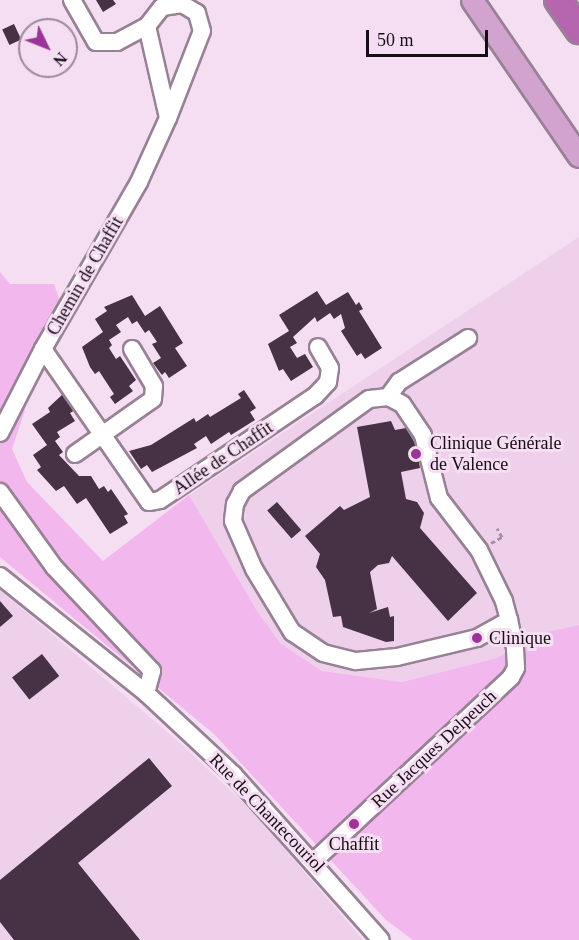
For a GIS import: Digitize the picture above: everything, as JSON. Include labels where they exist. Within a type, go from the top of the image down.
[{"type":"highway","points":[[558,0],[579,30]]},
{"type":"main road","points":[[472,0],[579,156]]},
{"type":"street","points":[[72,0],[96,42],[117,42],[147,26],[168,118]]},
{"type":"street","name":"Chemin de Chaffit","points":[[0,433],[42,349],[139,182],[168,118],[202,31],[202,20],[190,7],[173,3],[162,7],[147,26]]},
{"type":"street","points":[[468,338],[399,382],[388,398],[369,399],[242,491],[235,504],[233,521],[254,569],[292,632],[309,646],[338,659],[397,657],[477,638],[509,620]]},
{"type":"street","name":"Allée de Chaffit","points":[[42,349],[103,435],[142,496],[149,501],[160,500],[315,396],[328,382],[330,368],[318,347]]},
{"type":"street","points":[[75,454],[153,399],[154,386],[132,349]]},
{"type":"street","name":"Rue Jacques Delpeuch","points":[[314,861],[511,677],[516,661],[509,620],[479,550],[439,498],[423,435],[402,404],[388,398]]},
{"type":"street","points":[[0,492],[54,567],[152,671],[147,693]]},
{"type":"street","name":"Rue de Chantecouriol","points":[[0,576],[147,693],[233,774],[314,861],[381,940]]},
{"type":"path","points":[[497,528],[502,537],[497,540]]},
{"type":"shaded area","name":"Clinique Générale de Valence","points":[[579,237],[579,625],[543,633],[497,658],[402,682],[322,671],[281,644],[257,611],[189,495]]},
{"type":"shaded area","points":[[0,272],[10,284],[54,284],[62,307],[20,378],[25,410],[12,449],[27,482],[103,561],[189,495],[257,611],[281,644],[322,671],[402,682],[497,658],[543,633],[579,625],[579,940],[413,940],[386,920],[214,734],[0,557]]},
{"type":"shaded area","points":[[0,590],[180,743],[251,810],[363,940],[0,940]]},
{"type":"building","points":[[96,0],[113,0],[116,4],[103,12]]},
{"type":"building","points":[[14,24],[18,33],[18,41],[9,45],[2,29]]},
{"type":"building","points":[[317,291],[326,305],[348,292],[356,305],[359,302],[363,309],[359,311],[382,348],[365,359],[361,353],[357,356],[341,331],[345,328],[341,314],[334,319],[330,313],[317,322],[315,317],[293,337],[297,343],[290,347],[297,358],[305,354],[313,367],[291,381],[283,369],[279,371],[268,344],[289,331],[279,315]]},
{"type":"building","points":[[132,295],[145,316],[160,306],[183,343],[175,348],[187,366],[169,378],[165,372],[162,375],[153,363],[161,358],[152,344],[157,342],[149,330],[145,333],[137,321],[132,324],[128,317],[116,325],[121,332],[109,340],[112,345],[109,348],[116,359],[120,356],[136,380],[129,386],[133,391],[115,404],[110,397],[114,394],[99,371],[95,374],[90,367],[82,347],[103,332],[95,319],[107,311],[104,307]]},
{"type":"building","points":[[244,390],[256,408],[250,412],[255,420],[231,435],[229,432],[211,444],[206,436],[194,444],[197,448],[152,472],[147,465],[141,469],[129,451],[151,445],[194,418],[196,422],[208,414],[210,417],[241,398],[238,394]]},
{"type":"building","points":[[64,393],[75,410],[70,413],[75,421],[57,432],[60,437],[55,441],[63,452],[59,455],[79,476],[91,476],[99,489],[104,486],[108,492],[111,489],[128,514],[124,516],[128,523],[110,534],[86,498],[77,504],[64,486],[56,491],[37,470],[41,467],[33,455],[47,445],[32,424],[50,412],[48,408]]},
{"type":"building","points":[[391,421],[395,430],[406,428],[416,445],[420,468],[401,472],[406,499],[417,502],[424,513],[420,528],[477,593],[448,621],[392,556],[389,563],[378,565],[370,572],[377,609],[369,613],[388,607],[390,617],[394,616],[394,641],[386,642],[343,627],[341,616],[333,617],[325,580],[316,567],[320,554],[305,536],[340,506],[344,510],[370,497],[357,427]]},
{"type":"building","points":[[277,502],[301,530],[291,538],[267,511]]},
{"type":"building","points":[[0,601],[13,616],[0,627]]},
{"type":"building","points":[[42,654],[59,676],[29,699],[12,677]]},
{"type":"building","points":[[149,758],[172,786],[78,863],[140,940],[14,940],[0,922],[0,880]]},
{"type":"place","name":"Clinique Générale de Valence","points":[[416,454]]},
{"type":"place","name":"Clinique","points":[[477,638]]},
{"type":"place","name":"Chaffit","points":[[354,824]]}]
